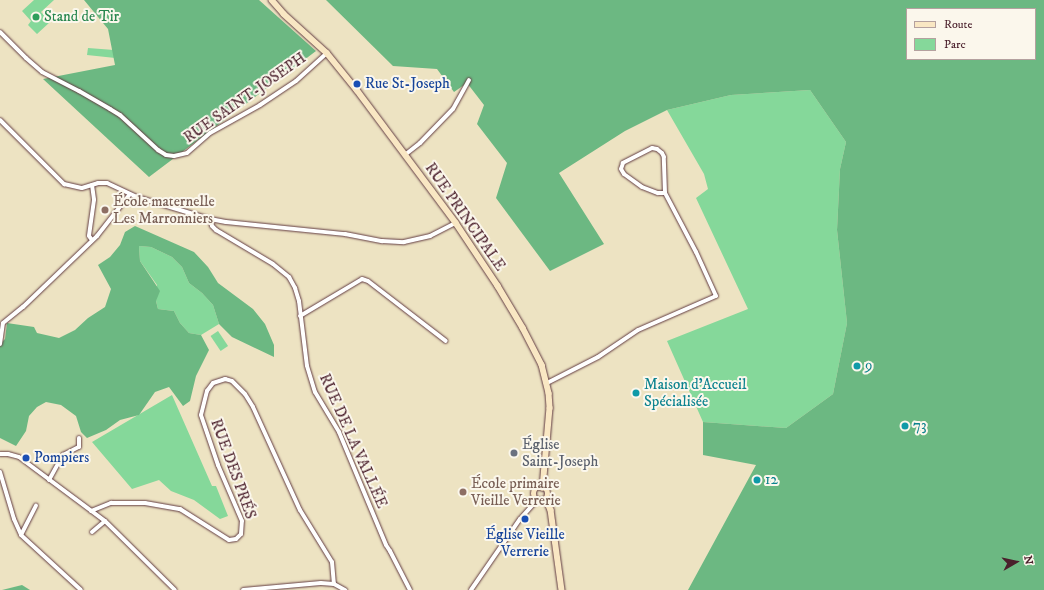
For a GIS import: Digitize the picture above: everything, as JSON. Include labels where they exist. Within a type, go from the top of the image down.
[{"type":"street","name":"RUE PRINCIPALE","points":[[272,0],[284,14],[327,53],[406,154],[456,223],[517,317],[536,350],[547,383],[550,408],[543,488]]},
{"type":"street","name":"RUE SAINT-JOSEPH","points":[[0,32],[42,72],[80,90],[120,115],[158,150],[166,155],[174,156],[188,153],[210,133],[296,81],[327,53]]},
{"type":"street","points":[[406,154],[420,144],[453,109],[469,80]]},
{"type":"street","points":[[0,120],[64,184],[82,188],[102,182],[130,194],[210,219],[226,222],[345,234],[382,241],[404,242],[430,236],[456,223]]},
{"type":"street","points":[[547,383],[598,357],[638,330],[716,296],[696,252],[665,193],[664,157],[662,153],[657,149],[652,148],[623,163],[621,169],[624,174],[642,186],[658,193],[665,193]]},
{"type":"street","points":[[92,185],[94,200],[89,236],[92,240]]},
{"type":"street","points":[[0,344],[3,323],[23,307],[92,240],[130,194]]},
{"type":"street","name":"RUE DE LA VALLÉE","points":[[210,219],[212,226],[216,230],[273,264],[289,277],[295,288],[299,301],[307,366],[315,392],[339,432],[386,546],[410,590]]},
{"type":"street","points":[[300,316],[362,279],[446,341]]},
{"type":"street","name":"RUE DES PRÉS","points":[[91,511],[112,503],[145,503],[180,509],[229,540],[236,539],[241,534],[242,521],[218,465],[201,415],[207,391],[213,383],[225,379],[238,386],[253,407],[300,510],[332,562],[334,584]]},
{"type":"street","points":[[49,480],[62,455],[79,447],[79,438]]},
{"type":"street","points":[[0,454],[8,454],[19,457],[105,521],[175,590]]},
{"type":"street","points":[[0,472],[14,519],[21,535],[80,590]]},
{"type":"street","points":[[537,500],[534,495],[537,488],[543,488],[548,492],[546,499],[551,510],[562,590]]},
{"type":"street","points":[[537,500],[542,501],[546,499]]},
{"type":"street","points":[[471,590],[520,519],[537,500]]},
{"type":"street","points":[[21,535],[36,506]]},
{"type":"street","points":[[92,532],[105,521]]},
{"type":"street","points":[[243,590],[321,583],[334,584],[345,590]]},
{"type":"green space","name":"Stand de Tir","points":[[34,0],[54,0],[41,12],[50,22],[37,34],[28,25],[31,21],[22,11]]},
{"type":"green space","points":[[84,0],[259,0],[316,51],[149,177],[43,79],[115,65],[108,29]]},
{"type":"green space","points":[[326,0],[1044,0],[1044,590],[688,590],[756,465],[703,455],[703,422],[786,428],[833,394],[847,323],[837,230],[840,169],[846,142],[810,90],[731,95],[667,110],[625,131],[559,173],[604,244],[550,271],[496,198],[507,163],[477,124],[484,105],[467,83],[454,92],[437,69],[393,66]]},
{"type":"green space","points":[[88,48],[153,53],[153,62],[87,55]]},
{"type":"green space","points":[[810,90],[846,142],[840,169],[837,230],[847,323],[833,394],[786,428],[703,422],[667,341],[748,309],[696,198],[708,189],[704,174],[667,110],[731,95]]},
{"type":"green space","points":[[135,226],[194,252],[208,267],[218,283],[253,309],[265,324],[274,345],[274,357],[232,337],[219,324],[213,305],[202,293],[189,283],[182,267],[172,257],[151,247],[139,246],[140,261],[160,291],[156,301],[158,309],[174,311],[180,323],[189,333],[201,335],[209,350],[196,376],[190,401],[183,406],[169,387],[155,392],[139,415],[120,420],[106,430],[87,438],[81,432],[76,416],[61,405],[46,402],[37,407],[29,416],[26,431],[16,446],[0,438],[0,344],[5,339],[7,323],[34,327],[37,333],[59,338],[75,330],[88,318],[105,307],[111,289],[98,265],[110,257],[120,245],[125,232]]},
{"type":"green space","points":[[139,246],[151,247],[172,257],[182,267],[189,283],[202,293],[213,305],[219,324],[201,335],[189,333],[180,323],[174,311],[158,309],[156,301],[157,285],[140,261]]},
{"type":"green space","points":[[218,331],[228,346],[221,351],[211,336]]},
{"type":"green space","points":[[172,395],[212,486],[216,486],[228,516],[220,519],[194,500],[171,491],[159,480],[132,489],[92,442]]},
{"type":"green space","points":[[22,585],[30,590],[2,590]]},
{"type":"place","name":"Stand de Tir","points":[[36,17]]},
{"type":"place","name":"Rue St-Joseph","points":[[357,84]]},
{"type":"place","name":"École maternelle Les Marronniers","points":[[105,210]]},
{"type":"place","name":"9","points":[[857,366]]},
{"type":"place","name":"Maison d'Accueil Spécialisée","points":[[636,393]]},
{"type":"place","name":"73","points":[[905,426]]},
{"type":"place","name":"Église Saint-Joseph","points":[[514,453]]},
{"type":"place","name":"Pompiers","points":[[26,458]]},
{"type":"place","name":"12","points":[[757,480]]},
{"type":"place","name":"École primaire Vieille Verrerie","points":[[463,492]]},
{"type":"place","name":"Église Vieille Verrerie","points":[[525,519]]}]
